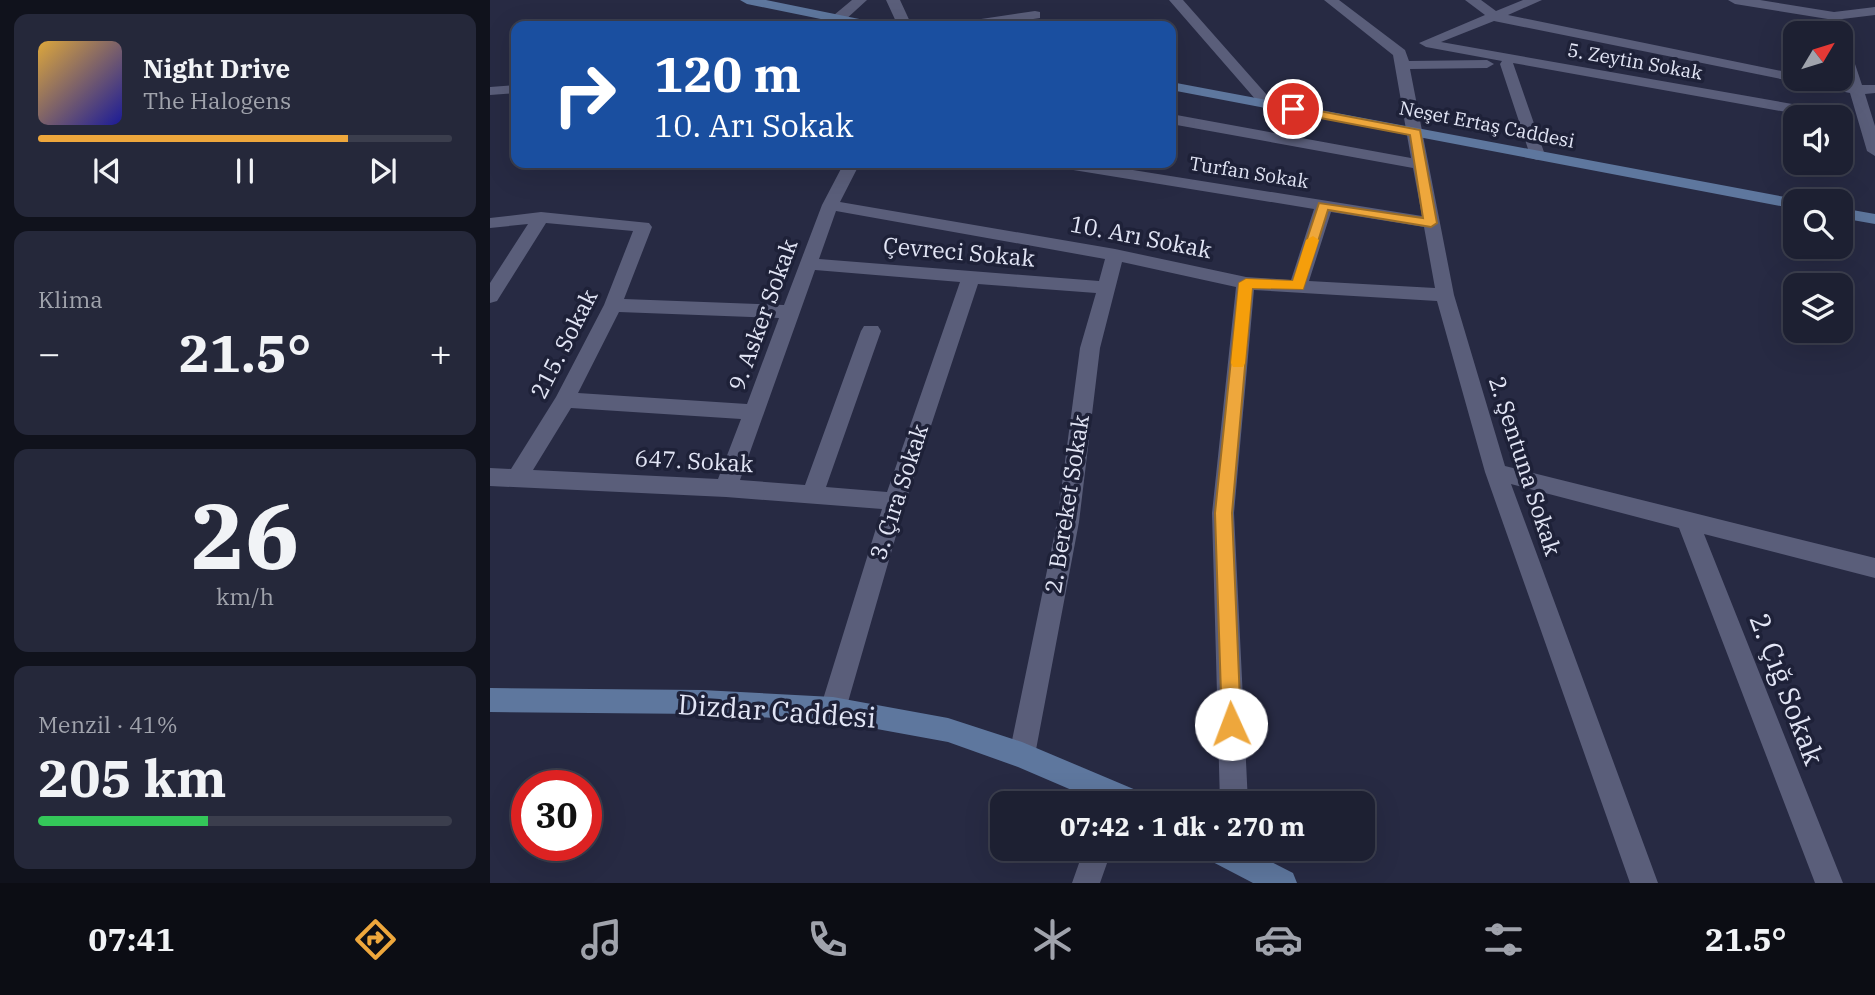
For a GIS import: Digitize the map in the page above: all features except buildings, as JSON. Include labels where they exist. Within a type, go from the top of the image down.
[{"type":"main road","points":[[747,0],[849,21]]},
{"type":"main road","name":"Neşet Ertaş Caddesi","points":[[1176,87],[1783,202]]},
{"type":"main road","points":[[1853,215],[1875,219]]},
{"type":"main road","name":"Dizdar Caddesi","points":[[490,701],[702,702],[833,709],[948,730],[1022,755],[1101,791]]},
{"type":"main road","points":[[1245,861],[1283,883]]},
{"type":"street","points":[[839,19],[860,0]]},
{"type":"street","points":[[893,0],[903,21]]},
{"type":"street","points":[[1021,0],[1040,21]]},
{"type":"street","points":[[1176,0],[1268,105]]},
{"type":"street","points":[[1331,0],[1402,59],[1542,64]]},
{"type":"street","points":[[1472,0],[1496,17]]},
{"type":"street","points":[[1402,59],[1426,43],[1535,0]]},
{"type":"street","points":[[1735,0],[1834,16],[1875,11]]},
{"type":"street","points":[[1828,0],[1835,21]]},
{"type":"street","name":"5. Zeytin Sokak","points":[[1496,17],[1783,75]]},
{"type":"street","name":"5. Zeytin Sokak","points":[[1426,43],[1783,108]]},
{"type":"street","name":"2. Şentuna Sokak","points":[[1402,59],[1445,295],[1496,472],[1644,883]]},
{"type":"street","points":[[1507,64],[1537,155]]},
{"type":"street","points":[[1853,80],[1875,151]]},
{"type":"street","points":[[490,91],[511,89]]},
{"type":"street","name":"5. Zeytin Sokak","points":[[1853,89],[1875,89]]},
{"type":"street","name":"5. Zeytin Sokak","points":[[1853,120],[1866,122]]},
{"type":"street","points":[[1176,121],[1420,164]]},
{"type":"street","name":"9. Asker Sokak","points":[[726,488],[830,205],[849,168]]},
{"type":"street","name":"Turfan Sokak","points":[[1092,168],[1431,223]]},
{"type":"street","name":"10. Arı Sokak","points":[[830,205],[1115,255],[1246,283],[1445,295]]},
{"type":"street","points":[[1298,286],[1324,206]]},
{"type":"street","points":[[490,223],[541,218]]},
{"type":"street","points":[[490,297],[541,218]]},
{"type":"street","name":"215. Sokak","points":[[517,478],[565,400],[613,305],[643,227],[541,218]]},
{"type":"street","name":"2. Bereket Sokak","points":[[1022,755],[1068,522],[1090,348],[1115,255]]},
{"type":"street","name":"Çevreci Sokak","points":[[809,264],[1105,288]]},
{"type":"street","name":"3. Çıra Sokak","points":[[833,709],[895,501],[971,278]]},
{"type":"street","points":[[1234,791],[1223,513],[1246,283]]},
{"type":"street","points":[[613,305],[792,312]]},
{"type":"street","points":[[813,495],[871,331]]},
{"type":"street","points":[[565,400],[754,412]]},
{"type":"street","points":[[1496,472],[1687,519],[1873,571]]},
{"type":"street","name":"647. Sokak","points":[[490,477],[726,488],[895,501]]},
{"type":"street","name":"2. Çığ Sokak","points":[[1687,519],[1829,883]]},
{"type":"street","points":[[1086,883],[1094,861]]},
{"type":"slow traffic","points":[[1238,363],[1246,283],[1298,286],[1313,240]]},
{"type":"route","points":[[1231,724],[1223,513],[1246,283],[1298,286],[1324,206],[1431,223],[1416,132],[1293,109]]}]
